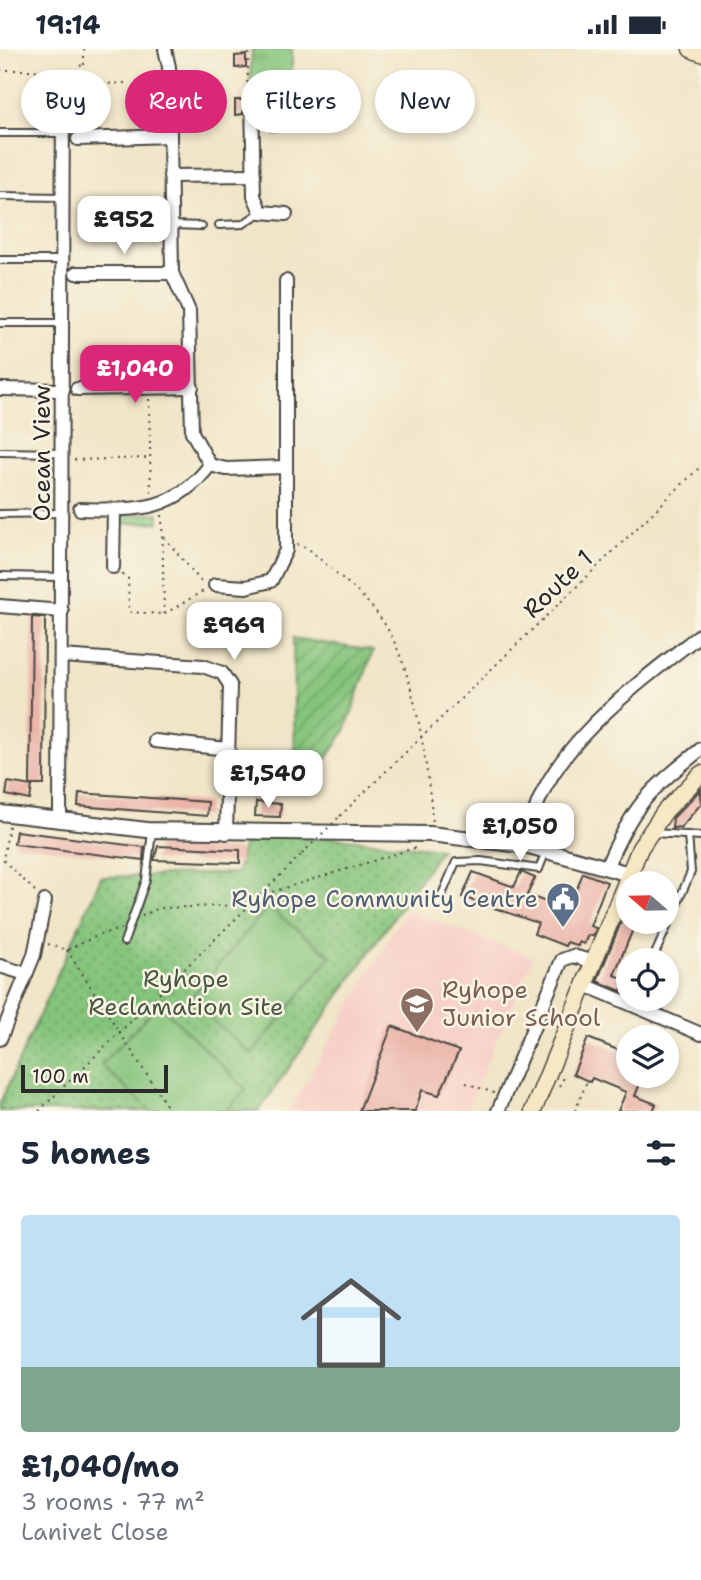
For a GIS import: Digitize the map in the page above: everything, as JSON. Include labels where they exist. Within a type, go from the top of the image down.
[{"type":"main road","points":[[691,49],[701,53]]},
{"type":"main road","points":[[630,871],[649,833],[665,811],[701,774]]},
{"type":"main road","points":[[533,1111],[616,907]]},
{"type":"street","points":[[165,49],[169,67],[172,273],[189,311],[192,432],[210,465],[226,469],[286,467]]},
{"type":"street","name":"Ocean View","points":[[60,820],[64,133]]},
{"type":"street","points":[[253,133],[254,196],[261,212],[286,214]]},
{"type":"street","points":[[78,139],[170,136]]},
{"type":"street","points":[[170,176],[254,175]]},
{"type":"street","points":[[76,273],[172,273]]},
{"type":"street","points":[[215,585],[246,587],[271,581],[286,550],[286,281]]},
{"type":"street","points":[[77,389],[192,387]]},
{"type":"street","points":[[0,389],[63,390]]},
{"type":"street","points":[[80,509],[114,510],[156,505],[195,485],[210,465]]},
{"type":"street","points":[[113,567],[114,510]]},
{"type":"street","points":[[0,606],[62,611]]},
{"type":"street","points":[[529,846],[529,832],[542,797],[565,756],[627,694],[701,634]]},
{"type":"street","points":[[62,656],[203,666],[222,673],[230,685],[226,833]]},
{"type":"street","points":[[155,741],[227,749]]},
{"type":"street","points":[[607,868],[622,832],[640,802],[651,789],[701,749]]},
{"type":"street","points":[[5,814],[152,830],[417,840],[434,834],[529,846],[618,871]]},
{"type":"street","points":[[0,1039],[26,974],[45,901]]},
{"type":"street","points":[[498,1111],[562,960],[573,956],[594,962]]},
{"type":"street","points":[[0,966],[26,974]]},
{"type":"street","points":[[585,985],[616,996]]},
{"type":"street","points":[[653,1011],[701,1034]]},
{"type":"lane","points":[[0,133],[21,133]]},
{"type":"lane","points":[[0,196],[63,197]]},
{"type":"lane","points":[[219,225],[243,224],[261,212]]},
{"type":"lane","points":[[172,225],[202,226]]},
{"type":"lane","points":[[0,260],[63,260]]},
{"type":"lane","points":[[0,323],[63,323]]},
{"type":"lane","points":[[0,452],[63,457]]},
{"type":"lane","points":[[0,514],[63,513]]},
{"type":"lane","points":[[0,576],[62,577]]},
{"type":"lane","points":[[124,942],[146,880],[152,830]]},
{"type":"lane","points":[[649,833],[701,836]]},
{"type":"lane","points":[[658,948],[691,872],[688,835]]},
{"type":"lane","points":[[438,904],[456,862],[481,861],[539,869],[546,851]]},
{"type":"path","points":[[84,49],[84,70]]},
{"type":"path","points":[[248,70],[249,49]]},
{"type":"path","points":[[77,70],[84,62]]},
{"type":"path","points":[[0,70],[21,70]]},
{"type":"path","points":[[111,84],[125,83]]},
{"type":"path","points":[[149,388],[150,458],[163,537],[164,614]]},
{"type":"path","points":[[63,457],[150,458]]},
{"type":"path","name":"Route 1","points":[[258,896],[701,466]]},
{"type":"path","points":[[113,567],[128,578],[129,612],[164,614],[207,589],[163,537]]},
{"type":"path","points":[[286,539],[309,549],[378,615],[396,644],[422,736],[434,834]]},
{"type":"path","points":[[5,814],[2,860],[45,901]]},
{"type":"path","points":[[40,1111],[258,896],[417,840]]},
{"type":"path","points":[[67,950],[130,924],[159,908],[249,905]]},
{"type":"path","points":[[37,940],[67,950],[170,1111]]},
{"type":"path","points":[[575,1111],[587,1081]]},
{"type":"shaded area","name":"Ryhope Junior School","points":[[406,910],[533,957],[466,1111],[289,1111]]},
{"type":"green space","points":[[252,49],[292,49],[292,70],[251,70]]},
{"type":"green space","points":[[159,513],[159,522],[123,524],[123,515]]},
{"type":"green space","points":[[293,638],[373,651],[345,731],[314,779],[295,775]]},
{"type":"green space","name":"Ryhope Reclamation Site","points":[[246,833],[290,833],[441,849],[259,1111],[0,1111],[0,1103],[101,877],[237,873]]},
{"type":"green space","points":[[268,907],[331,956],[252,1054],[189,1000]]},
{"type":"green space","points":[[159,1004],[246,1089],[226,1111],[151,1111],[101,1065]]},
{"type":"building","points":[[246,55],[246,67],[235,68],[235,56]]},
{"type":"building","points":[[235,100],[241,100],[241,114],[235,115]]},
{"type":"building","points":[[32,617],[45,618],[44,785],[30,785]]},
{"type":"building","points":[[8,782],[32,786],[30,800],[6,795]]},
{"type":"building","points":[[701,789],[701,804],[681,827],[672,828],[673,818]]},
{"type":"building","points":[[79,793],[208,802],[207,816],[78,806]]},
{"type":"building","points":[[256,802],[281,804],[280,817],[255,816]]},
{"type":"building","points":[[16,831],[144,847],[143,860],[14,844]]},
{"type":"building","points":[[158,846],[240,850],[240,863],[154,860]]},
{"type":"building","points":[[473,872],[514,887],[521,872],[535,878],[527,895],[546,902],[548,898],[570,907],[583,873],[607,882],[590,926],[596,928],[593,936],[588,935],[584,944],[579,942],[578,946],[567,942],[565,946],[534,934],[538,923],[462,897]]},
{"type":"building","points":[[616,934],[631,935],[625,948],[616,948],[616,989],[597,981]]},
{"type":"building","points":[[392,1026],[459,1051],[439,1095],[422,1090],[415,1111],[359,1111]]},
{"type":"building","points":[[588,1038],[616,1049],[616,1088],[592,1078],[590,1082],[573,1074]]},
{"type":"building","points":[[616,1088],[638,1088],[635,1096],[656,1104],[653,1111],[618,1111],[626,1092]]},
{"type":"place","name":"Ryhope Community Centre","points":[[563,929]]},
{"type":"place","name":"Ryhope Junior School","points":[[417,1034]]}]
